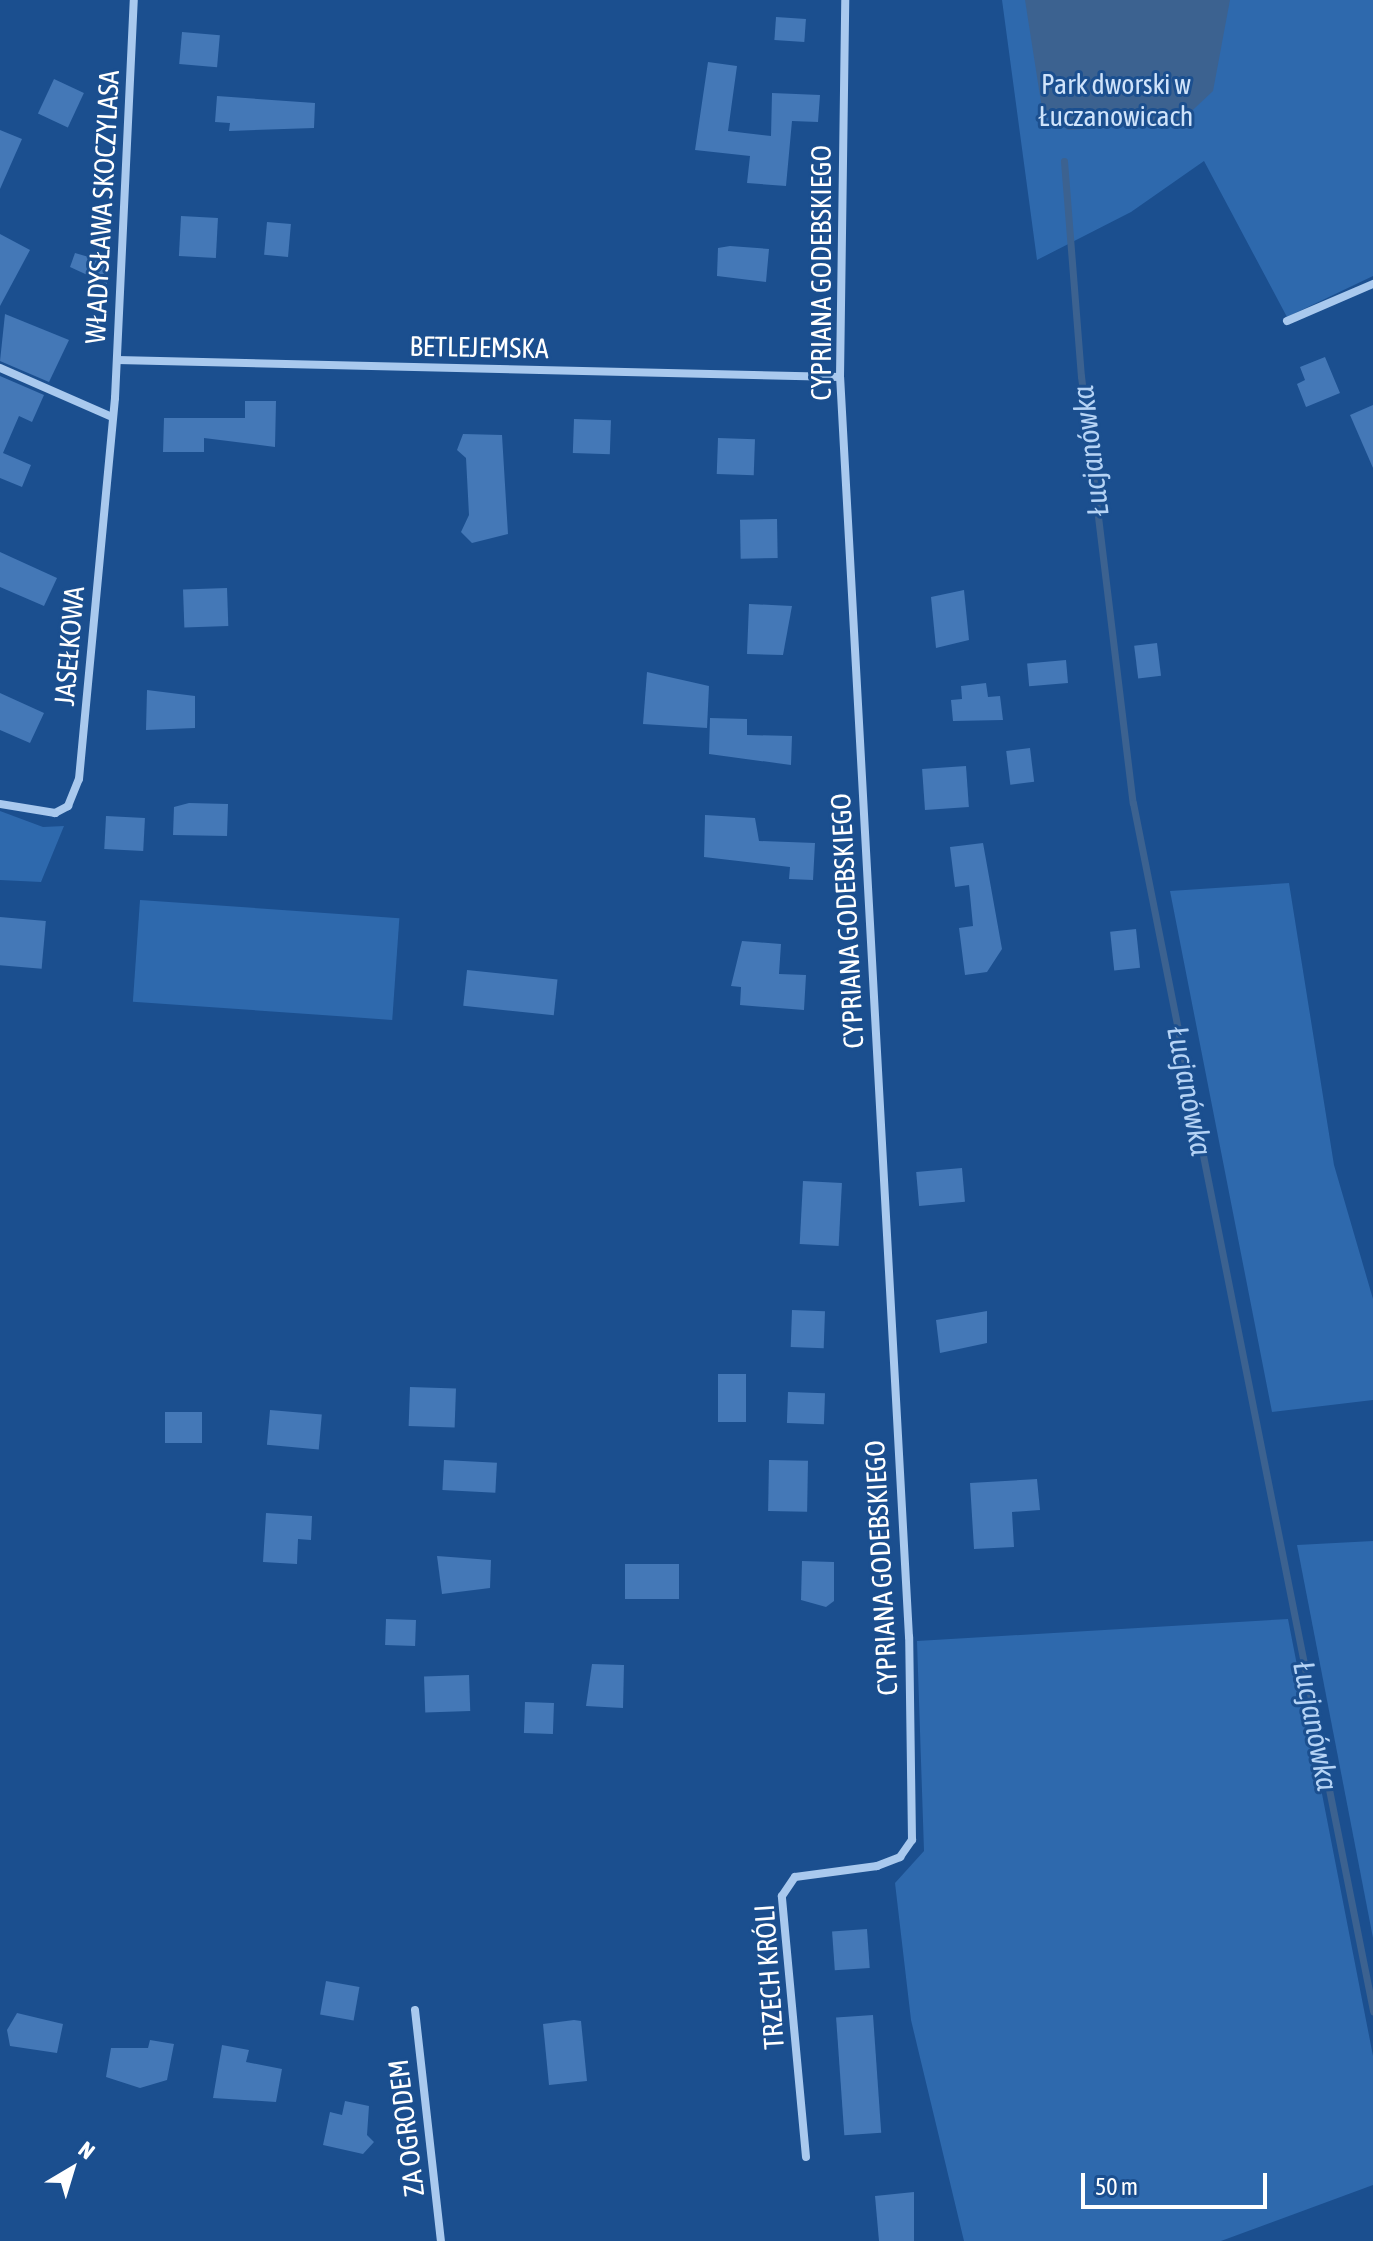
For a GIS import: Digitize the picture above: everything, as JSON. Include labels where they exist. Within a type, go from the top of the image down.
[{"type":"street","name":"WŁADYSŁAWA SKOCZYLASA","points":[[112,417],[134,0]]},
{"type":"street","name":"CYPRIANA GODEBSKIEGO","points":[[845,0],[840,377],[909,1637],[912,1840]]},
{"type":"street","points":[[1287,321],[1373,284]]},
{"type":"street","name":"BETLEJEMSKA","points":[[117,360],[840,377]]},
{"type":"street","points":[[0,368],[112,417]]},
{"type":"street","name":"JASEŁKOWA","points":[[0,804],[55,813],[68,806],[79,779],[112,417]]},
{"type":"street","name":"TRZECH KRÓLI","points":[[806,2157],[782,1896],[795,1877],[877,1866],[900,1857],[912,1840]]},
{"type":"street","name":"ZA OGRODEM","points":[[415,2010],[441,2241]]},
{"type":"green space","name":"Park dworski w Łuczanowicach","points":[[1002,0],[1373,0],[1373,276],[1287,317],[1204,161],[1131,212],[1037,260]]},
{"type":"green space","points":[[0,811],[43,827],[64,826],[41,882],[0,880]]},
{"type":"green space","points":[[1289,883],[1334,1165],[1373,1299],[1373,1400],[1272,1412],[1170,891]]},
{"type":"green space","points":[[140,900],[399,918],[392,1020],[133,1002]]},
{"type":"green space","points":[[1373,1541],[1373,1938],[1297,1545]]},
{"type":"green space","points":[[1288,1619],[1373,2056],[1373,2185],[1221,2241],[964,2241],[911,2020],[895,1883],[924,1851],[917,1641]]},
{"type":"shaded area","points":[[1025,0],[1230,0],[1213,91],[1179,123],[1068,130],[1043,115]]},
{"type":"building","points":[[776,17],[806,19],[804,42],[774,40]]},
{"type":"building","points":[[182,32],[220,35],[217,67],[179,64]]},
{"type":"building","points":[[708,62],[737,66],[728,131],[771,136],[772,93],[820,95],[818,122],[792,121],[786,186],[747,183],[750,156],[695,150]]},
{"type":"building","points":[[54,79],[84,93],[68,127],[38,113]]},
{"type":"building","points":[[217,96],[315,103],[314,128],[229,131],[230,123],[215,122]]},
{"type":"building","points":[[0,130],[22,139],[0,189]]},
{"type":"building","points":[[181,216],[218,218],[216,258],[179,256]]},
{"type":"building","points":[[267,222],[291,224],[288,257],[264,255]]},
{"type":"building","points":[[0,234],[30,250],[0,306]]},
{"type":"building","points":[[718,248],[769,249],[766,282],[717,276]]},
{"type":"building","points":[[75,253],[106,262],[107,284],[70,267]]},
{"type":"building","points":[[5,314],[69,340],[49,382],[0,361]]},
{"type":"building","points":[[1325,357],[1340,393],[1306,407],[1297,384],[1305,380],[1300,367]]},
{"type":"building","points":[[0,376],[44,395],[32,422],[19,416],[3,453],[31,465],[22,487],[0,478]]},
{"type":"building","points":[[245,401],[276,401],[275,447],[204,438],[204,452],[163,452],[164,418],[245,418]]},
{"type":"building","points":[[1373,405],[1373,468],[1350,415]]},
{"type":"building","points":[[574,419],[611,420],[610,454],[573,453]]},
{"type":"building","points":[[463,434],[502,435],[508,534],[472,543],[461,532],[469,515],[466,458],[457,450]]},
{"type":"building","points":[[718,438],[755,439],[754,475],[717,474]]},
{"type":"building","points":[[777,519],[778,558],[741,559],[740,520]]},
{"type":"building","points":[[0,552],[57,578],[44,606],[0,587]]},
{"type":"building","points":[[227,588],[228,626],[184,628],[183,590]]},
{"type":"building","points":[[964,590],[969,640],[936,648],[931,597]]},
{"type":"building","points":[[749,604],[792,606],[783,655],[747,654]]},
{"type":"building","points":[[1157,643],[1161,676],[1138,679],[1134,646]]},
{"type":"building","points":[[1066,660],[1068,683],[1029,686],[1027,663]]},
{"type":"building","points":[[647,672],[709,686],[707,728],[643,724]]},
{"type":"building","points":[[986,683],[988,697],[1000,696],[1003,720],[953,721],[951,700],[962,699],[961,686]]},
{"type":"building","points":[[147,690],[195,696],[195,728],[146,730]]},
{"type":"building","points":[[0,693],[44,713],[30,743],[0,730]]},
{"type":"building","points":[[710,718],[747,719],[747,735],[792,736],[791,765],[709,754]]},
{"type":"building","points":[[1030,748],[1034,782],[1010,785],[1006,751]]},
{"type":"building","points":[[966,766],[969,807],[925,810],[922,769]]},
{"type":"building","points":[[189,803],[228,804],[227,836],[173,835],[174,807]]},
{"type":"building","points":[[705,815],[755,818],[759,841],[815,843],[813,880],[789,879],[790,867],[704,857]]},
{"type":"building","points":[[106,816],[145,818],[143,851],[104,849]]},
{"type":"building","points":[[983,843],[1002,949],[987,972],[965,975],[959,928],[973,926],[969,885],[955,887],[950,847]]},
{"type":"building","points":[[0,917],[46,921],[42,969],[0,965]]},
{"type":"building","points":[[1136,929],[1140,968],[1114,971],[1110,932]]},
{"type":"building","points":[[742,941],[781,944],[779,974],[806,975],[804,1010],[740,1005],[741,987],[731,986]]},
{"type":"building","points":[[467,970],[558,980],[554,1015],[463,1006]]},
{"type":"building","points":[[962,1168],[965,1202],[919,1206],[916,1172]]},
{"type":"building","points":[[803,1181],[842,1183],[839,1246],[800,1244]]},
{"type":"building","points":[[792,1310],[825,1311],[824,1348],[791,1347]]},
{"type":"building","points":[[987,1311],[987,1343],[940,1353],[936,1320]]},
{"type":"building","points":[[718,1374],[746,1374],[746,1422],[718,1422]]},
{"type":"building","points":[[410,1387],[456,1389],[455,1428],[409,1426]]},
{"type":"building","points":[[788,1392],[825,1393],[824,1424],[787,1423]]},
{"type":"building","points":[[270,1410],[322,1415],[319,1449],[267,1445]]},
{"type":"building","points":[[165,1412],[202,1412],[202,1443],[165,1443]]},
{"type":"building","points":[[444,1460],[497,1463],[495,1493],[442,1490]]},
{"type":"building","points":[[769,1460],[808,1461],[807,1512],[768,1511]]},
{"type":"building","points":[[1037,1479],[1040,1510],[1012,1512],[1014,1547],[974,1549],[970,1483]]},
{"type":"building","points":[[266,1513],[312,1516],[311,1540],[298,1539],[297,1564],[263,1562]]},
{"type":"building","points":[[437,1556],[491,1560],[490,1588],[442,1594]]},
{"type":"building","points":[[802,1561],[834,1562],[834,1601],[826,1607],[801,1600]]},
{"type":"building","points":[[625,1564],[679,1564],[679,1599],[625,1599]]},
{"type":"building","points":[[386,1619],[416,1620],[415,1646],[385,1645]]},
{"type":"building","points":[[592,1664],[624,1665],[623,1708],[586,1706]]},
{"type":"building","points":[[469,1675],[470,1711],[425,1713],[424,1677]]},
{"type":"building","points":[[525,1702],[554,1703],[553,1734],[524,1733]]},
{"type":"building","points":[[867,1929],[870,1968],[835,1970],[832,1931]]},
{"type":"building","points":[[326,1981],[359,1987],[354,2020],[320,2014]]},
{"type":"building","points":[[17,2013],[63,2024],[57,2053],[10,2046],[7,2030]]},
{"type":"building","points":[[873,2015],[881,2133],[844,2135],[836,2018]]},
{"type":"building","points":[[581,2021],[587,2081],[549,2085],[543,2024]]},
{"type":"building","points":[[150,2040],[174,2044],[167,2080],[140,2088],[106,2077],[111,2048],[148,2048]]},
{"type":"building","points":[[222,2045],[249,2050],[246,2062],[282,2069],[276,2102],[213,2098]]},
{"type":"building","points":[[345,2101],[369,2106],[367,2135],[374,2142],[363,2154],[323,2145],[330,2112],[342,2115]]},
{"type":"building","points":[[914,2192],[914,2241],[879,2241],[875,2196]]},
{"type":"waterway","name":"Łucjanówka","points":[[1064,161],[1081,376],[1133,803],[1373,2011]]}]
